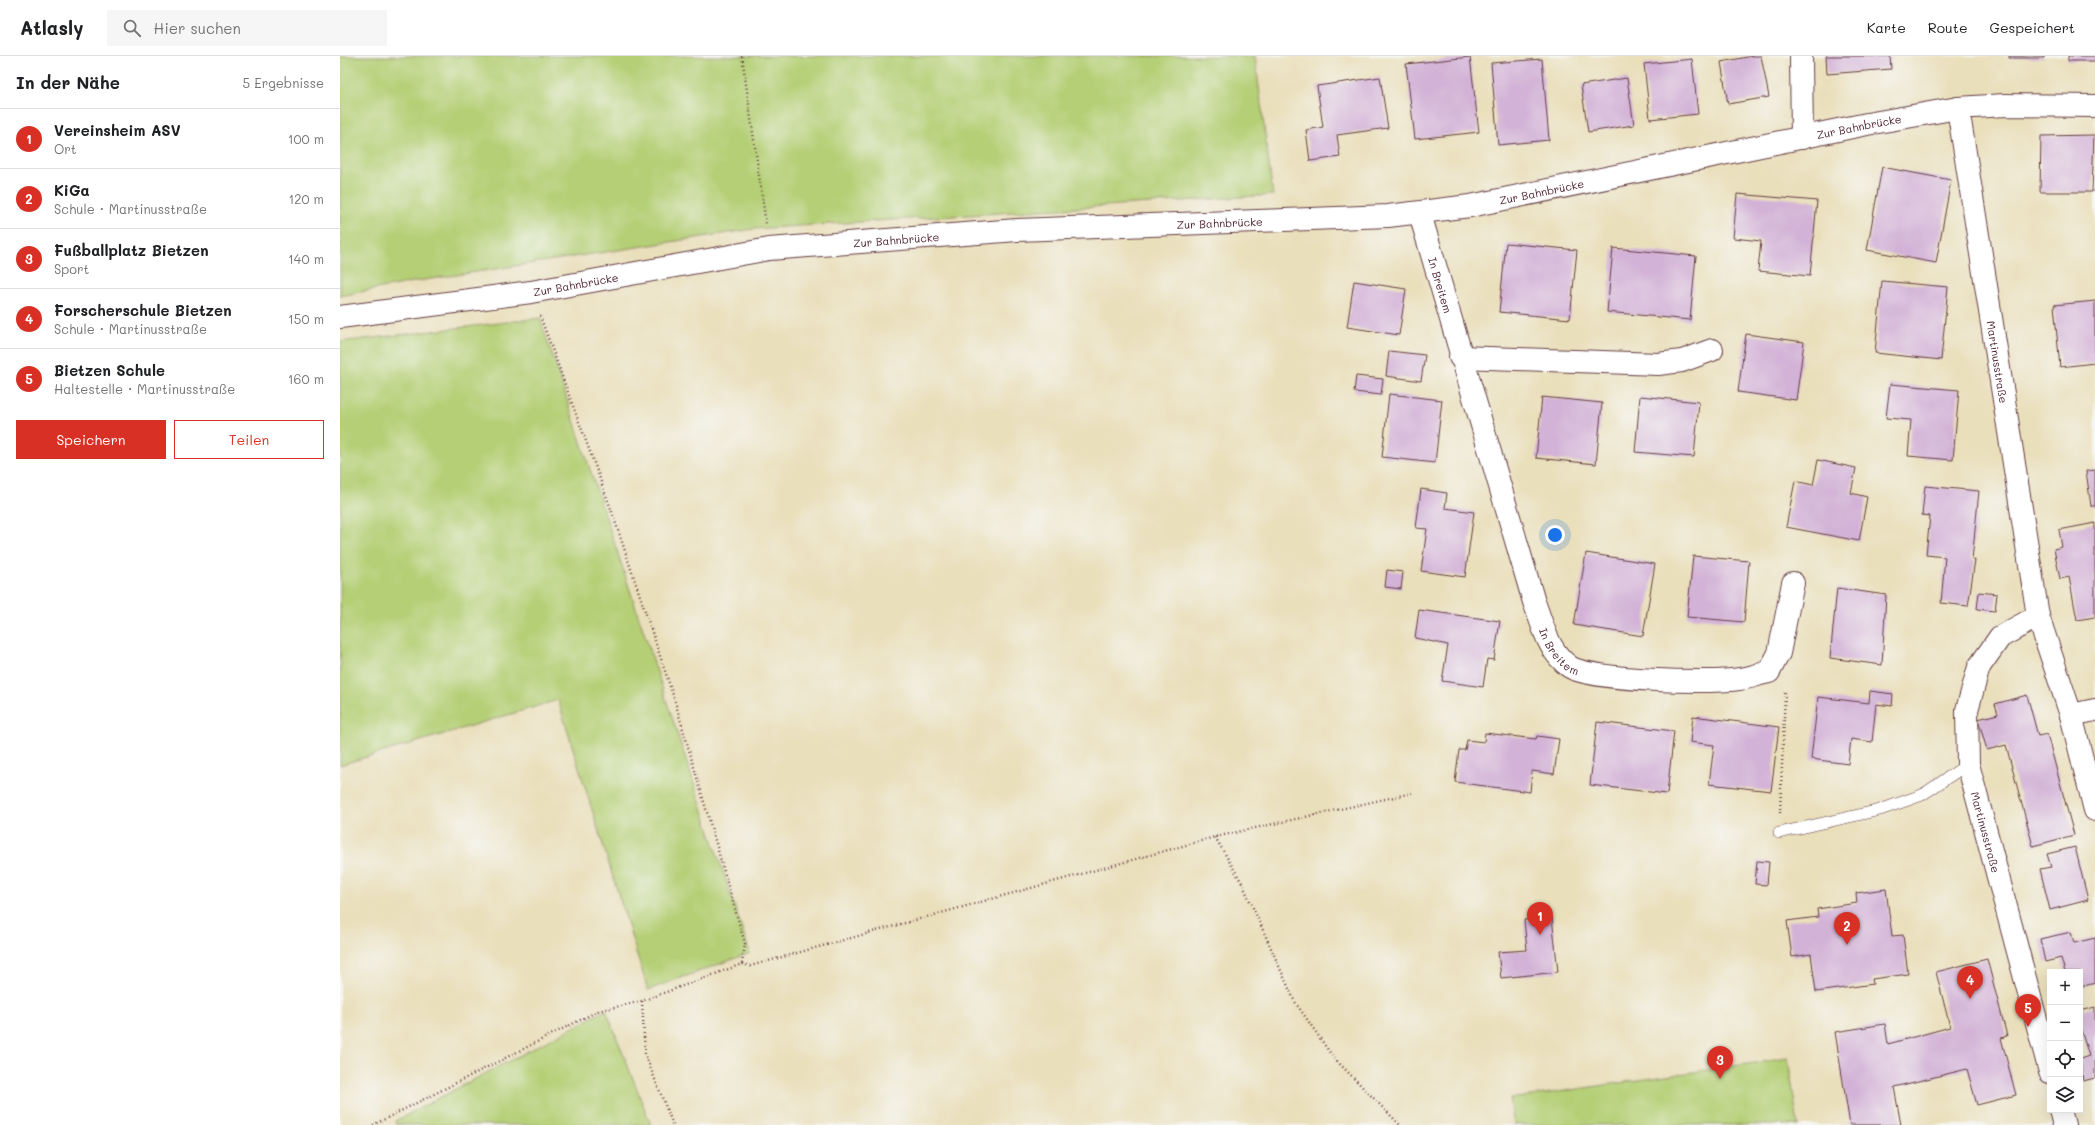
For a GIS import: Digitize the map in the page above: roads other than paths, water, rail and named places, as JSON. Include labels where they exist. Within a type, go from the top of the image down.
[{"type":"street","points":[[1801,56],[1802,138]]},
{"type":"street","name":"Zur Bahnbrücke","points":[[340,316],[531,292],[769,249],[1017,230],[1305,220],[1420,214],[1470,206],[1867,124],[1958,108],[2005,105],[2095,106]]},
{"type":"street","name":"Martinusstraße","points":[[1958,108],[2038,616],[2071,716],[2095,810]]},
{"type":"street","name":"In Breitem","points":[[1420,214],[1460,357],[1534,602],[1553,652],[1571,668],[1611,677],[1682,680],[1739,680],[1769,672],[1779,653],[1793,583]]},
{"type":"street","points":[[1460,357],[1658,364],[1682,360],[1712,350]]},
{"type":"street","name":"Martinusstraße","points":[[2038,616],[2000,637],[1979,666],[1967,710],[1968,764],[2047,1061]]},
{"type":"street","points":[[2071,716],[2095,710]]},
{"type":"street","points":[[2061,1113],[2064,1125]]},
{"type":"lane","points":[[1779,833],[1880,810],[1922,795],[1968,764]]},
{"type":"place","name":"Vereinsheim ASV","points":[[1540,935]]},
{"type":"place","name":"KiGa","points":[[1847,945]]},
{"type":"place","name":"Forscherschule Bietzen","points":[[1970,999]]},
{"type":"place","name":"Bietzen Schule","points":[[2028,1027]]},
{"type":"place","name":"Fußballplatz Bietzen","points":[[1720,1079]]}]
